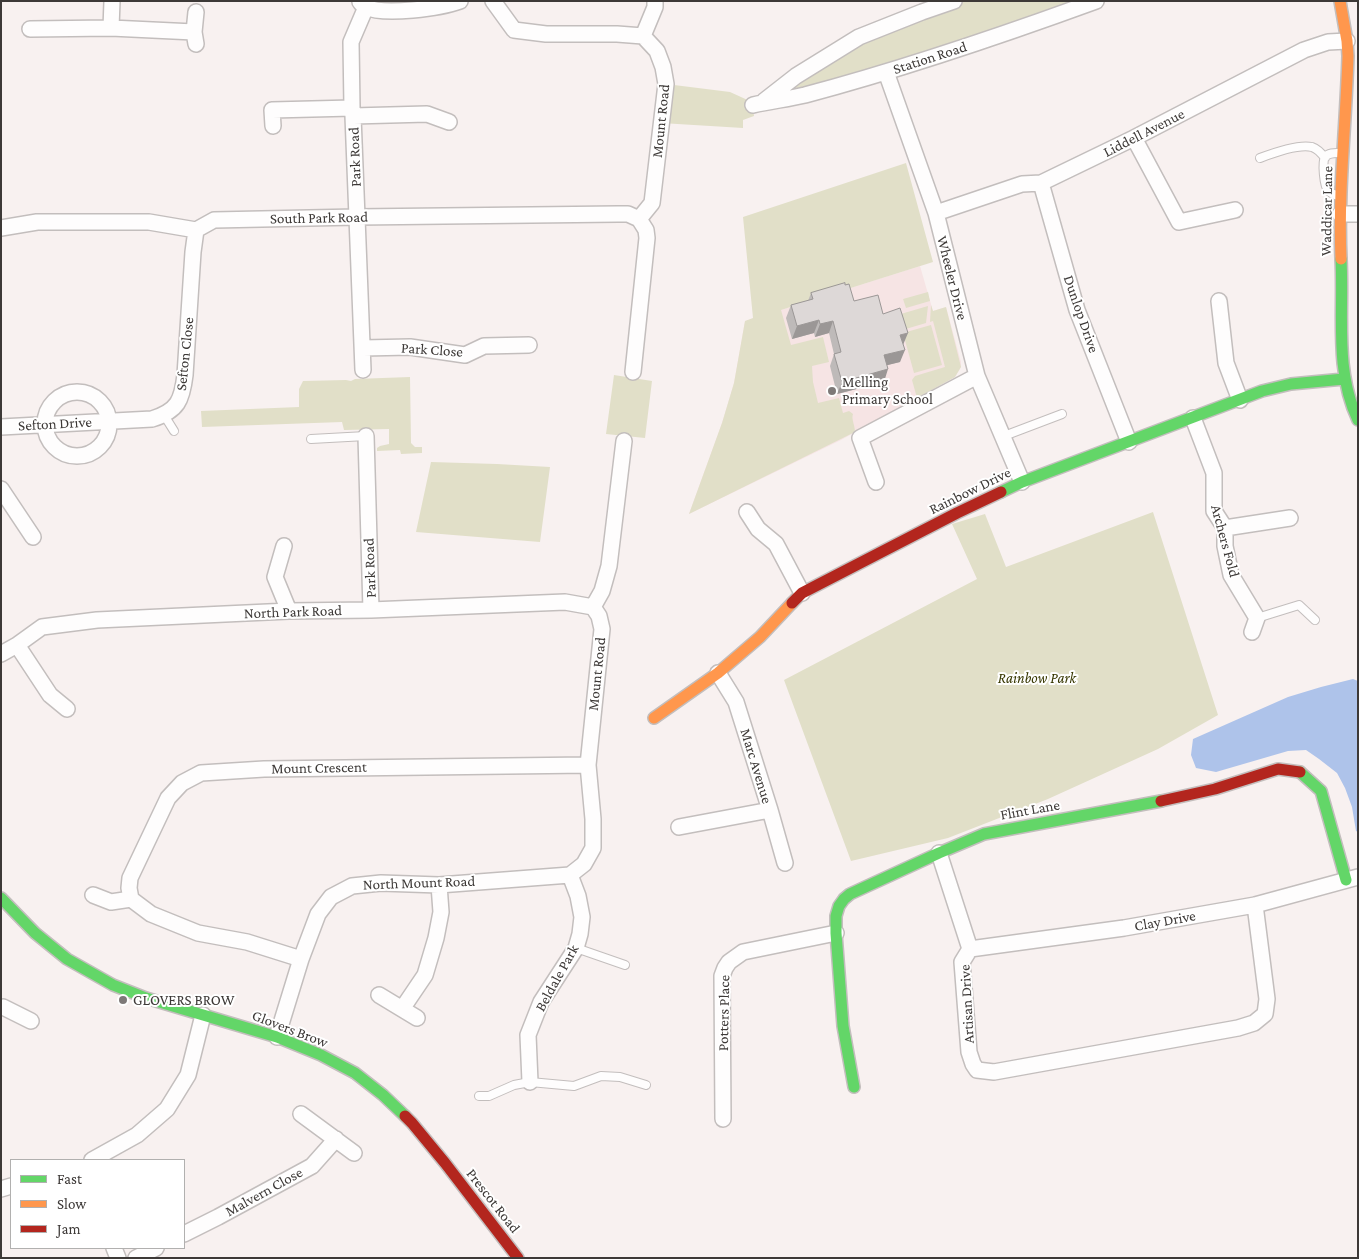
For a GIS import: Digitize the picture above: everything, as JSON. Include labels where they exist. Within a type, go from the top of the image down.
[{"type":"street","points":[[111,28],[112,1]]},
{"type":"street","points":[[362,4],[381,10],[407,10],[435,8],[460,1]]},
{"type":"street","points":[[493,1],[514,30],[546,34],[643,36],[655,7],[655,1]]},
{"type":"street","name":"Station Road","points":[[954,1],[859,37],[796,76],[757,104],[803,95],[886,72],[1096,1]]},
{"type":"street","name":"Waddicar Lane","points":[[1340,1],[1347,41],[1351,136],[1343,153],[1340,214],[1342,336],[1344,378],[1348,399],[1358,420]]},
{"type":"street","name":"Park Road","points":[[362,4],[351,42],[363,370]]},
{"type":"street","points":[[30,29],[111,28],[195,38],[196,12]]},
{"type":"street","name":"Mount Road","points":[[639,219],[652,203],[666,84],[658,51],[643,36]]},
{"type":"street","name":"Liddell Avenue","points":[[936,213],[1022,184],[1041,184],[1304,50],[1328,42],[1347,41]]},
{"type":"street","name":"Wheeler Drive","points":[[886,72],[936,213],[977,376],[1022,482]]},
{"type":"street","points":[[796,76],[803,95]]},
{"type":"street","points":[[273,126],[272,110],[427,114],[449,122]]},
{"type":"street","points":[[1134,138],[1179,222],[1236,210]]},
{"type":"street","name":"Dunlop Drive","points":[[1041,184],[1077,310],[1130,442]]},
{"type":"street","name":"South Park Road","points":[[196,230],[214,220],[618,214],[628,214],[639,219]]},
{"type":"street","points":[[1340,214],[1358,214]]},
{"type":"street","points":[[634,372],[647,238],[646,230],[639,219]]},
{"type":"street","points":[[1,228],[37,222],[149,222],[196,230]]},
{"type":"street","name":"Sefton Close","points":[[164,415],[176,406],[182,393],[196,230]]},
{"type":"street","points":[[1219,301],[1226,363],[1240,400]]},
{"type":"street","name":"Park Close","points":[[363,348],[410,347],[465,355],[484,346],[530,345]]},
{"type":"street","points":[[876,482],[860,438],[977,376]]},
{"type":"street","name":"Rainbow Drive","points":[[654,718],[718,673],[760,637],[802,593],[957,513],[1022,482],[1262,391],[1291,384],[1344,378]]},
{"type":"street","points":[[80,392],[94,397],[105,408],[109,422],[108,432],[104,440],[94,451],[81,456],[68,455],[56,448],[48,438],[45,425],[48,410],[52,404],[65,395],[80,392]]},
{"type":"street","points":[[109,422],[152,419],[164,415]]},
{"type":"street","name":"Archers Fold","points":[[1193,418],[1214,473],[1214,511],[1225,528],[1225,546],[1231,575],[1254,625]]},
{"type":"street","name":"Sefton Drive","points":[[1,427],[109,422]]},
{"type":"street","name":"Park Road","points":[[366,436],[371,610]]},
{"type":"street","points":[[593,607],[602,591],[609,566],[624,441]]},
{"type":"street","points":[[1,488],[33,537]]},
{"type":"street","points":[[747,512],[758,529],[776,544],[802,593]]},
{"type":"street","points":[[1225,528],[1290,518]]},
{"type":"street","points":[[284,546],[275,577],[289,611]]},
{"type":"street","name":"North Park Road","points":[[1,654],[42,627],[97,620],[289,611],[371,610],[565,602],[593,607]]},
{"type":"street","name":"Mount Road","points":[[570,875],[584,864],[592,848],[593,819],[588,765],[602,629],[599,616],[593,607]]},
{"type":"street","points":[[17,645],[50,695],[67,709]]},
{"type":"street","name":"Marc Avenue","points":[[718,673],[736,702],[785,863]]},
{"type":"street","name":"Mount Crescent","points":[[131,899],[130,878],[168,798],[182,783],[202,773],[264,769],[588,765]]},
{"type":"street","name":"Flint Lane","points":[[854,1087],[843,1026],[836,933],[836,916],[839,906],[850,894],[984,834],[1156,802],[1214,789],[1278,769],[1301,772],[1321,791],[1352,879]]},
{"type":"street","points":[[679,827],[770,810]]},
{"type":"street","name":"Artisan Drive","points":[[939,853],[970,949],[962,962],[969,1052],[977,1070],[994,1072],[1238,1028],[1254,1023],[1265,1014],[1267,999],[1255,905]]},
{"type":"street","name":"North Mount Road","points":[[277,1037],[301,959],[318,914],[331,897],[352,886],[381,884],[439,885],[570,875]]},
{"type":"street","name":"Beldale Park","points":[[530,1082],[528,1034],[541,1002],[576,948],[580,934],[582,916],[578,896],[570,875]]},
{"type":"street","name":"Clay Drive","points":[[970,949],[1124,928],[1255,905],[1352,879]]},
{"type":"street","points":[[402,1009],[424,975],[436,938],[441,912],[439,885]]},
{"type":"street","points":[[93,895],[111,902],[131,899],[151,914],[198,933],[247,942],[301,959]]},
{"type":"street","name":"Glovers Brow","points":[[1,898],[35,933],[67,959],[113,985],[146,998],[277,1037],[321,1055],[356,1073],[383,1095],[412,1123],[445,1163]]},
{"type":"street","name":"Potters Place","points":[[723,1119],[722,976],[725,968],[729,962],[743,952],[836,933]]},
{"type":"street","points":[[379,995],[417,1018]]},
{"type":"street","points":[[2,1007],[31,1021]]},
{"type":"street","points":[[94,1159],[137,1135],[167,1108],[188,1075],[204,1015]]},
{"type":"street","points":[[301,1114],[354,1153]]},
{"type":"street","name":"Malvern Close","points":[[185,1234],[312,1166],[336,1139]]},
{"type":"street","name":"Prescot Road","points":[[445,1163],[518,1258]]},
{"type":"street","points":[[136,1258],[154,1249]]},
{"type":"lane","points":[[1260,158],[1277,152],[1311,147],[1316,149],[1325,158]]},
{"type":"lane","points":[[1341,197],[1332,193],[1326,187],[1324,164],[1325,158],[1332,153],[1343,153]]},
{"type":"lane","points":[[1004,436],[1062,414]]},
{"type":"lane","points":[[164,415],[174,432]]},
{"type":"lane","points":[[312,439],[366,436]]},
{"type":"lane","points":[[1254,625],[1299,604],[1315,620]]},
{"type":"lane","points":[[576,948],[625,965]]},
{"type":"lane","points":[[479,1096],[489,1096],[514,1085],[530,1082],[574,1086],[601,1076],[620,1076],[646,1085]]},
{"type":"shaded area","name":"Melling Primary School","points":[[920,266],[933,311],[946,307],[961,362],[961,367],[955,377],[841,440],[689,514],[722,423],[734,383],[745,321]]},
{"type":"green space","points":[[956,1],[1085,1],[803,95],[761,103],[828,56]]},
{"type":"green space","points":[[666,84],[730,92],[752,102],[754,116],[743,120],[743,128],[661,123]]},
{"type":"green space","points":[[906,163],[933,262],[781,310],[791,345],[823,337],[829,362],[812,366],[813,382],[818,403],[839,398],[843,413],[849,411],[853,414],[855,432],[689,514],[722,423],[734,383],[745,321],[753,318],[743,217]]},
{"type":"green space","points":[[928,292],[930,301],[906,308],[903,299]]},
{"type":"green space","points":[[931,305],[933,311],[946,307],[961,367],[955,377],[917,398],[912,380],[915,376],[945,367],[933,321],[930,322]]},
{"type":"green space","points":[[928,306],[926,323],[899,331],[894,316]]},
{"type":"green space","points":[[931,325],[942,365],[914,373],[903,333]]},
{"type":"green space","points":[[614,375],[652,381],[645,438],[606,434]]},
{"type":"green space","points":[[410,377],[411,443],[415,447],[422,447],[422,453],[401,454],[400,450],[377,451],[377,448],[380,446],[389,444],[389,429],[344,430],[342,422],[202,427],[201,411],[299,407],[299,389],[303,381],[351,381],[355,379]]},
{"type":"green space","points":[[431,462],[550,467],[540,542],[416,532]]},
{"type":"green space","name":"Rainbow Park","points":[[1153,512],[1218,715],[1158,749],[1048,799],[948,838],[851,861],[784,680],[977,579],[952,524],[985,514],[1006,567]]},
{"type":"water","points":[[1353,679],[1358,681],[1358,832],[1356,831],[1352,807],[1337,773],[1306,750],[1288,751],[1216,772],[1196,768],[1191,755],[1193,739],[1288,697]]},
{"type":"building","points":[[845,283],[845,285],[849,284],[854,301],[878,295],[883,314],[900,308],[908,333],[900,335],[905,350],[884,355],[888,369],[842,382],[834,354],[841,352],[833,321],[820,324],[819,320],[797,326],[791,305],[813,299],[811,293]]},
{"type":"traffic: fast","points":[[1341,259],[1343,361],[1351,401],[1358,420]]},
{"type":"traffic: fast","points":[[1001,492],[1022,482],[1262,391],[1291,384],[1344,379]]},
{"type":"traffic: fast","points":[[1300,772],[1321,791],[1346,880]]},
{"type":"traffic: fast","points":[[854,1087],[843,1026],[836,933],[836,916],[839,906],[844,899],[850,894],[984,834],[1161,801]]},
{"type":"traffic: fast","points":[[1,898],[35,933],[67,959],[113,985],[146,998],[277,1037],[321,1055],[355,1073],[383,1095],[405,1116]]},
{"type":"traffic: slow","points":[[1340,1],[1348,56],[1341,183],[1341,259]]},
{"type":"traffic: slow","points":[[654,718],[718,673],[760,637],[792,603]]},
{"type":"traffic: jam","points":[[792,603],[802,593],[1001,492]]},
{"type":"traffic: jam","points":[[1161,801],[1215,789],[1278,769],[1300,772]]},
{"type":"traffic: jam","points":[[405,1116],[445,1163],[518,1258]]},
{"type":"place","name":"Melling Primary School","points":[[832,391]]},
{"type":"place","name":"GLOVERS BROW","points":[[123,1000]]}]
